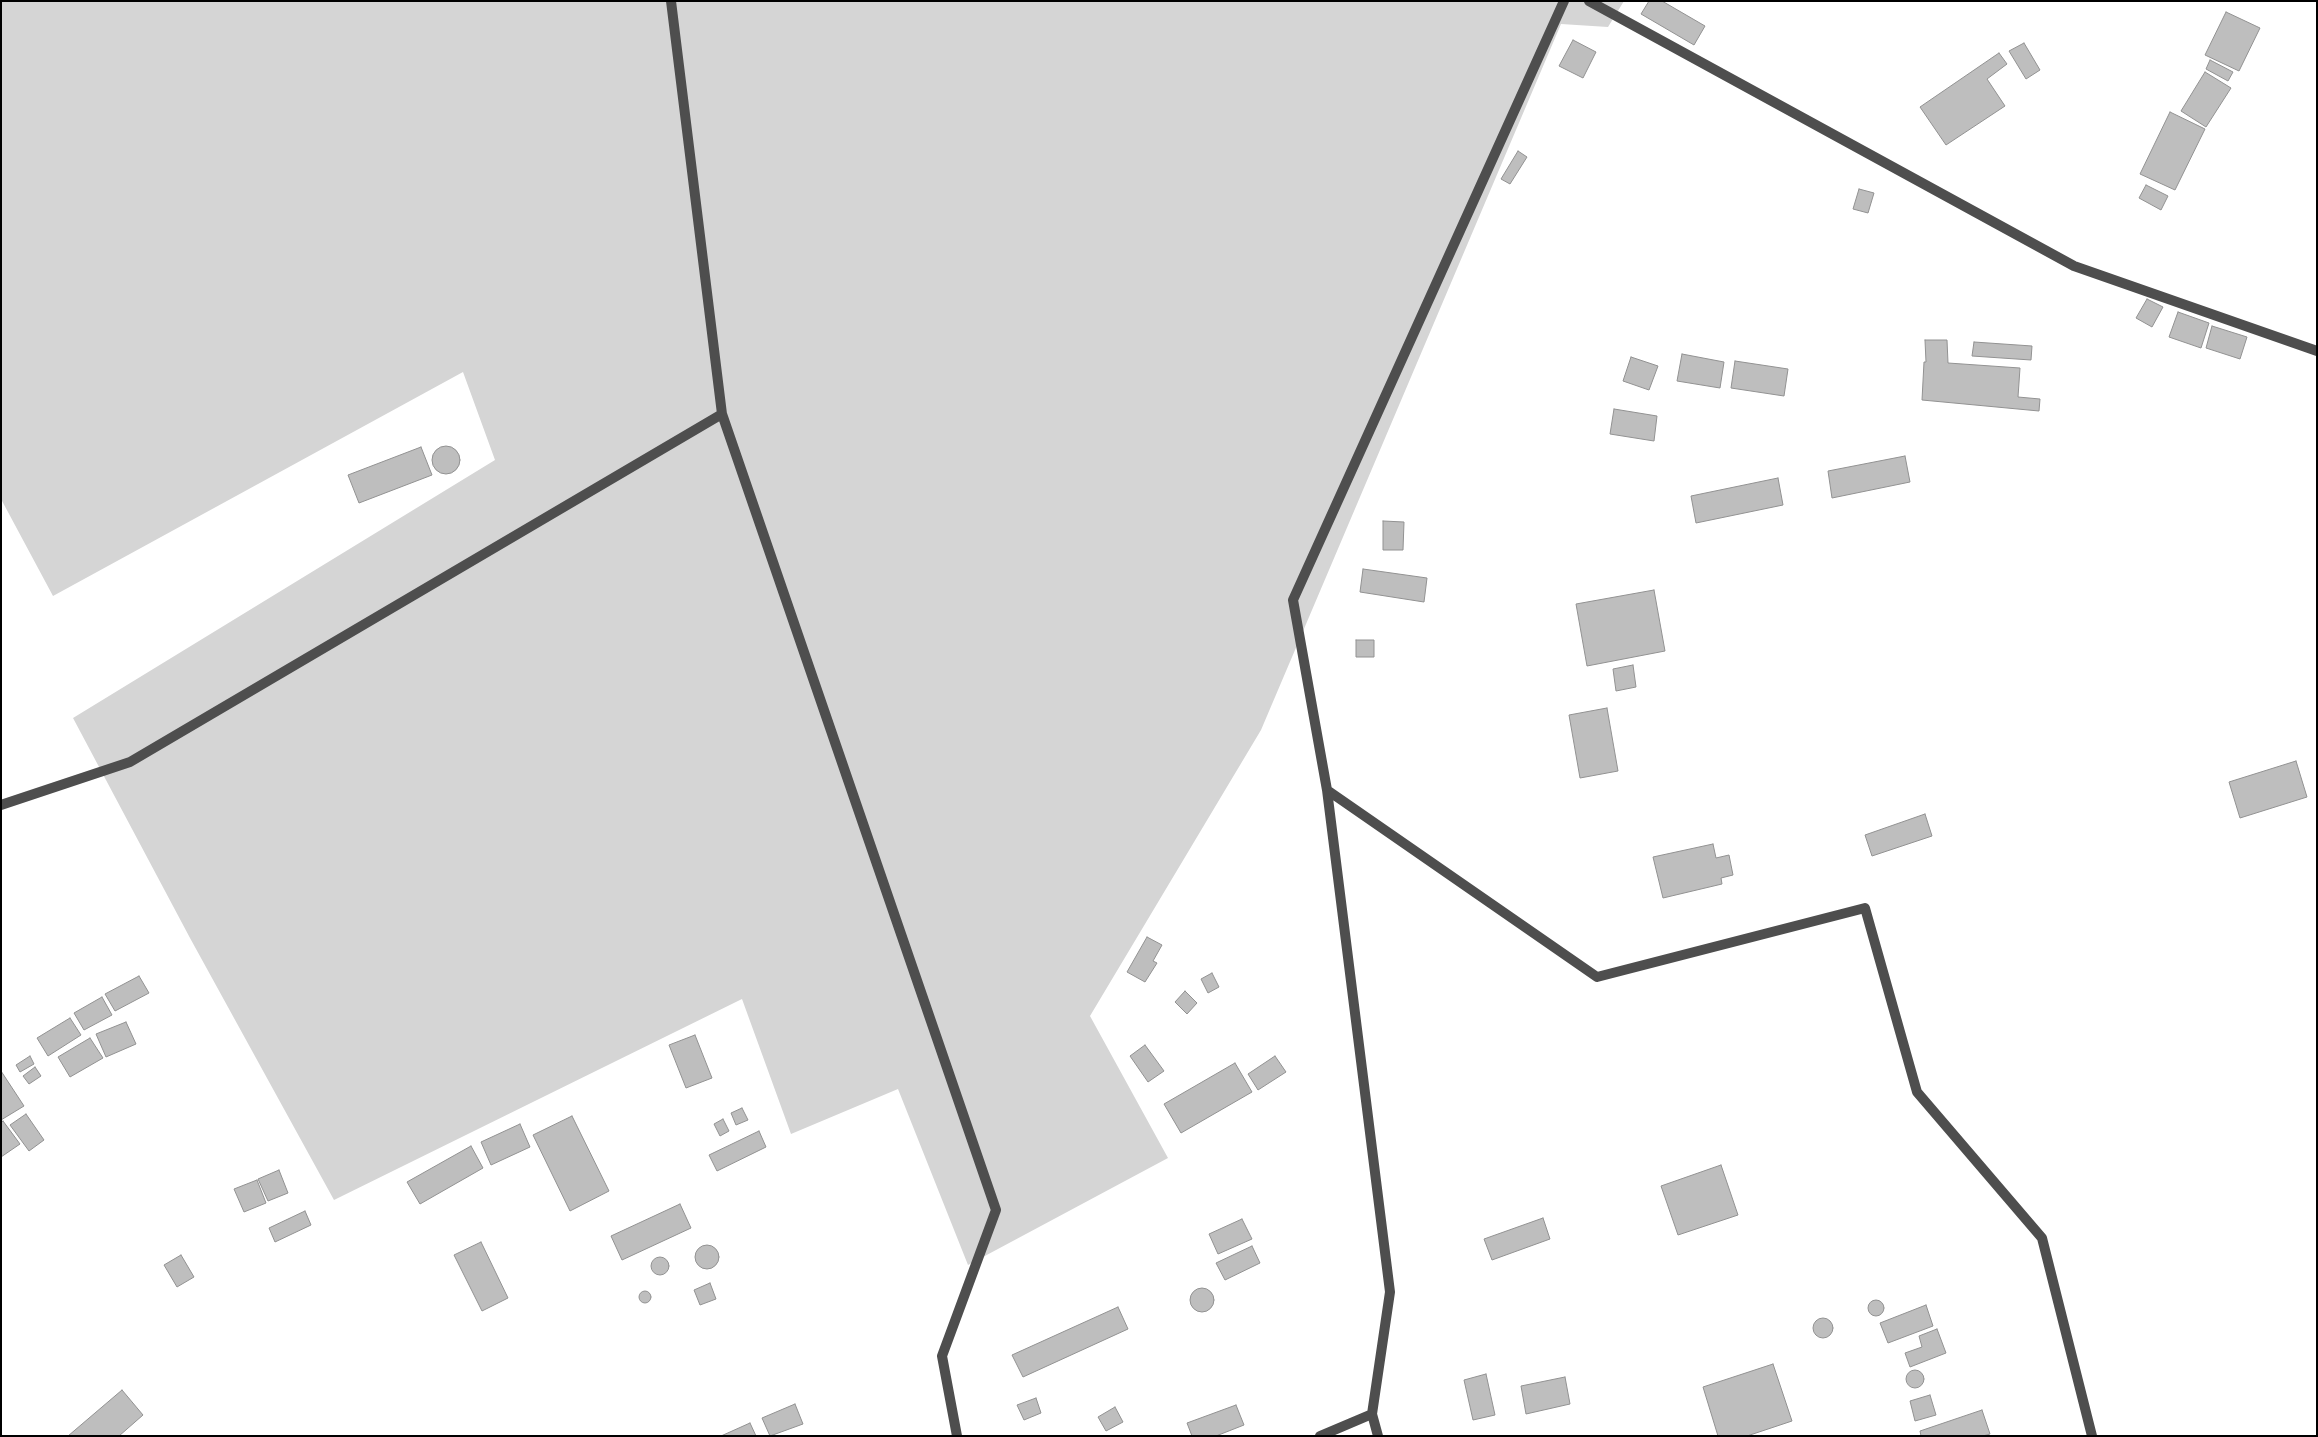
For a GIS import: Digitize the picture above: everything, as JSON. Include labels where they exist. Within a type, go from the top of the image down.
[{"type":"street","points":[[671,1],[722,414],[996,1210],[942,1356],[957,1436]]},
{"type":"street","points":[[1378,1436],[1372,1414],[1390,1292],[1327,790],[1292,600],[1564,1]]},
{"type":"street","points":[[1588,1],[2074,266],[2317,350]]},
{"type":"street","points":[[1,805],[130,762],[722,414]]},
{"type":"street","points":[[1327,790],[1597,977],[1865,908],[1917,1092],[2042,1238],[2092,1436]]},
{"type":"street","points":[[1320,1436],[1372,1414]]},
{"type":"shaded area","points":[[1,1],[1624,1],[1608,27],[1561,24],[1261,730],[1090,1016],[1168,1158],[968,1265],[898,1089],[791,1134],[742,999],[334,1200],[190,938],[73,718],[495,460],[463,372],[53,596],[1,499]]},
{"type":"building","points":[[1649,1],[1662,1],[1705,26],[1694,45],[1641,14]]},
{"type":"building","points":[[2226,12],[2260,28],[2239,71],[2205,55]]},
{"type":"building","points":[[1573,40],[1596,52],[1583,78],[1559,66]]},
{"type":"building","points":[[2024,43],[2040,70],[2026,79],[2009,51]]},
{"type":"building","points":[[1999,53],[2007,64],[1987,79],[2005,106],[1946,145],[1920,107]]},
{"type":"building","points":[[2210,60],[2233,72],[2228,81],[2206,69]]},
{"type":"building","points":[[2205,72],[2231,88],[2206,127],[2181,111]]},
{"type":"building","points":[[2170,112],[2205,129],[2175,190],[2140,174]]},
{"type":"building","points":[[1518,151],[1527,157],[1510,184],[1501,179]]},
{"type":"building","points":[[2146,185],[2168,196],[2161,210],[2139,198]]},
{"type":"building","points":[[1859,189],[1874,193],[1868,213],[1853,209]]},
{"type":"building","points":[[2147,299],[2163,307],[2152,327],[2136,318]]},
{"type":"building","points":[[2178,312],[2209,323],[2201,348],[2169,337]]},
{"type":"building","points":[[2212,326],[2247,337],[2240,359],[2206,348]]},
{"type":"building","points":[[1925,340],[1947,340],[1948,363],[2020,368],[2018,397],[2040,399],[2039,411],[1922,400],[1924,362],[1926,362]]},
{"type":"building","points":[[1974,342],[2032,346],[2031,360],[1972,356]]},
{"type":"building","points":[[1682,354],[1724,362],[1720,388],[1677,381]]},
{"type":"building","points":[[1631,357],[1658,366],[1649,390],[1623,381]]},
{"type":"building","points":[[1735,361],[1788,369],[1784,396],[1731,388]]},
{"type":"building","points":[[1614,409],[1657,416],[1654,441],[1610,434]]},
{"type":"building","points":[[446,446],[456,450],[460,460],[456,470],[446,474],[436,470],[432,460],[436,450]]},
{"type":"building","points":[[421,447],[432,475],[359,503],[348,475]]},
{"type":"building","points":[[1905,456],[1910,482],[1832,498],[1828,471]]},
{"type":"building","points":[[1778,478],[1783,505],[1696,523],[1691,496]]},
{"type":"building","points":[[1383,521],[1404,522],[1403,550],[1383,550]]},
{"type":"building","points":[[1363,569],[1427,578],[1424,602],[1360,592]]},
{"type":"building","points":[[1654,590],[1665,651],[1587,666],[1576,604]]},
{"type":"building","points":[[1356,640],[1374,640],[1374,657],[1356,657]]},
{"type":"building","points":[[1633,665],[1636,687],[1616,691],[1613,669]]},
{"type":"building","points":[[1607,708],[1618,771],[1580,778],[1569,715]]},
{"type":"building","points":[[2296,761],[2307,797],[2240,818],[2229,782]]},
{"type":"building","points":[[1925,814],[1932,836],[1872,856],[1865,835]]},
{"type":"building","points":[[1713,844],[1716,858],[1729,855],[1733,875],[1721,878],[1722,884],[1663,898],[1653,857]]},
{"type":"building","points":[[1147,937],[1162,945],[1153,961],[1157,963],[1145,982],[1127,972]]},
{"type":"building","points":[[1212,973],[1219,987],[1208,993],[1201,979]]},
{"type":"building","points":[[139,976],[149,993],[115,1011],[105,994]]},
{"type":"building","points":[[1185,991],[1197,1003],[1187,1014],[1175,1002]]},
{"type":"building","points":[[102,997],[112,1015],[84,1030],[74,1013]]},
{"type":"building","points":[[70,1018],[81,1035],[48,1056],[37,1038]]},
{"type":"building","points":[[126,1022],[136,1044],[106,1057],[96,1034]]},
{"type":"building","points":[[695,1035],[712,1078],[686,1088],[669,1045]]},
{"type":"building","points":[[90,1038],[103,1058],[70,1077],[58,1057]]},
{"type":"building","points":[[1145,1045],[1164,1071],[1148,1082],[1130,1056]]},
{"type":"building","points":[[30,1056],[34,1064],[20,1072],[16,1065]]},
{"type":"building","points":[[1275,1056],[1286,1072],[1258,1090],[1248,1074]]},
{"type":"building","points":[[1235,1063],[1252,1092],[1181,1133],[1164,1104]]},
{"type":"building","points":[[35,1067],[41,1076],[29,1084],[23,1076]]},
{"type":"building","points":[[1,1071],[24,1106],[1,1120]]},
{"type":"building","points":[[742,1108],[748,1120],[736,1125],[731,1113]]},
{"type":"building","points":[[26,1114],[44,1140],[29,1151],[10,1125]]},
{"type":"building","points":[[572,1116],[609,1191],[570,1211],[533,1135]]},
{"type":"building","points":[[723,1119],[729,1131],[720,1136],[714,1124]]},
{"type":"building","points":[[3,1121],[20,1144],[1,1157],[1,1123]]},
{"type":"building","points":[[520,1124],[530,1147],[491,1165],[481,1142]]},
{"type":"building","points":[[759,1131],[766,1147],[717,1171],[709,1155]]},
{"type":"building","points":[[471,1146],[483,1168],[420,1204],[407,1182]]},
{"type":"building","points":[[1721,1165],[1738,1215],[1678,1235],[1661,1186]]},
{"type":"building","points":[[279,1170],[288,1193],[268,1201],[258,1179]]},
{"type":"building","points":[[257,1180],[266,1203],[244,1212],[234,1189]]},
{"type":"building","points":[[680,1204],[691,1228],[622,1260],[611,1236]]},
{"type":"building","points":[[305,1211],[311,1225],[275,1242],[269,1228]]},
{"type":"building","points":[[1543,1218],[1550,1239],[1492,1260],[1484,1239]]},
{"type":"building","points":[[1242,1219],[1252,1239],[1218,1254],[1209,1234]]},
{"type":"building","points":[[481,1242],[508,1298],[482,1311],[454,1255]]},
{"type":"building","points":[[707,1245],[716,1248],[719,1257],[716,1266],[707,1269],[698,1266],[695,1257],[698,1248]]},
{"type":"building","points":[[1252,1246],[1260,1263],[1225,1280],[1216,1263]]},
{"type":"building","points":[[181,1255],[194,1277],[177,1287],[164,1265]]},
{"type":"building","points":[[660,1257],[666,1260],[669,1266],[666,1272],[660,1275],[654,1272],[651,1266],[654,1260]]},
{"type":"building","points":[[710,1283],[716,1299],[700,1305],[694,1290]]},
{"type":"building","points":[[1202,1288],[1210,1292],[1214,1300],[1210,1308],[1202,1312],[1194,1308],[1190,1300],[1194,1292]]},
{"type":"building","points":[[643,1291],[647,1291],[651,1297],[647,1303],[643,1303],[639,1299],[639,1295]]},
{"type":"building","points":[[1876,1300],[1882,1302],[1884,1308],[1882,1314],[1876,1316],[1870,1314],[1868,1308],[1870,1302]]},
{"type":"building","points":[[1926,1305],[1933,1326],[1888,1343],[1880,1323]]},
{"type":"building","points":[[1118,1307],[1128,1329],[1023,1377],[1012,1355]]},
{"type":"building","points":[[1823,1318],[1830,1321],[1833,1328],[1830,1335],[1823,1338],[1816,1335],[1813,1328],[1816,1321]]},
{"type":"building","points":[[1937,1329],[1946,1353],[1910,1367],[1905,1353],[1922,1347],[1919,1336]]},
{"type":"building","points":[[1773,1364],[1792,1421],[1747,1436],[1718,1436],[1703,1387]]},
{"type":"building","points":[[1915,1370],[1921,1373],[1924,1379],[1921,1385],[1915,1388],[1909,1385],[1906,1379],[1909,1373]]},
{"type":"building","points":[[1486,1374],[1495,1415],[1473,1420],[1464,1380]]},
{"type":"building","points":[[1565,1377],[1570,1404],[1526,1414],[1521,1386]]},
{"type":"building","points":[[122,1390],[143,1415],[119,1436],[68,1436]]},
{"type":"building","points":[[1930,1395],[1936,1415],[1915,1421],[1910,1401]]},
{"type":"building","points":[[1036,1398],[1041,1413],[1024,1420],[1017,1405]]},
{"type":"building","points":[[795,1404],[803,1424],[770,1436],[762,1418]]},
{"type":"building","points":[[1236,1405],[1244,1425],[1216,1436],[1192,1436],[1187,1423]]},
{"type":"building","points":[[1115,1407],[1123,1422],[1106,1431],[1098,1417]]},
{"type":"building","points":[[1982,1410],[1990,1434],[1983,1436],[1921,1436],[1920,1431]]},
{"type":"building","points":[[750,1423],[756,1436],[721,1436]]}]
